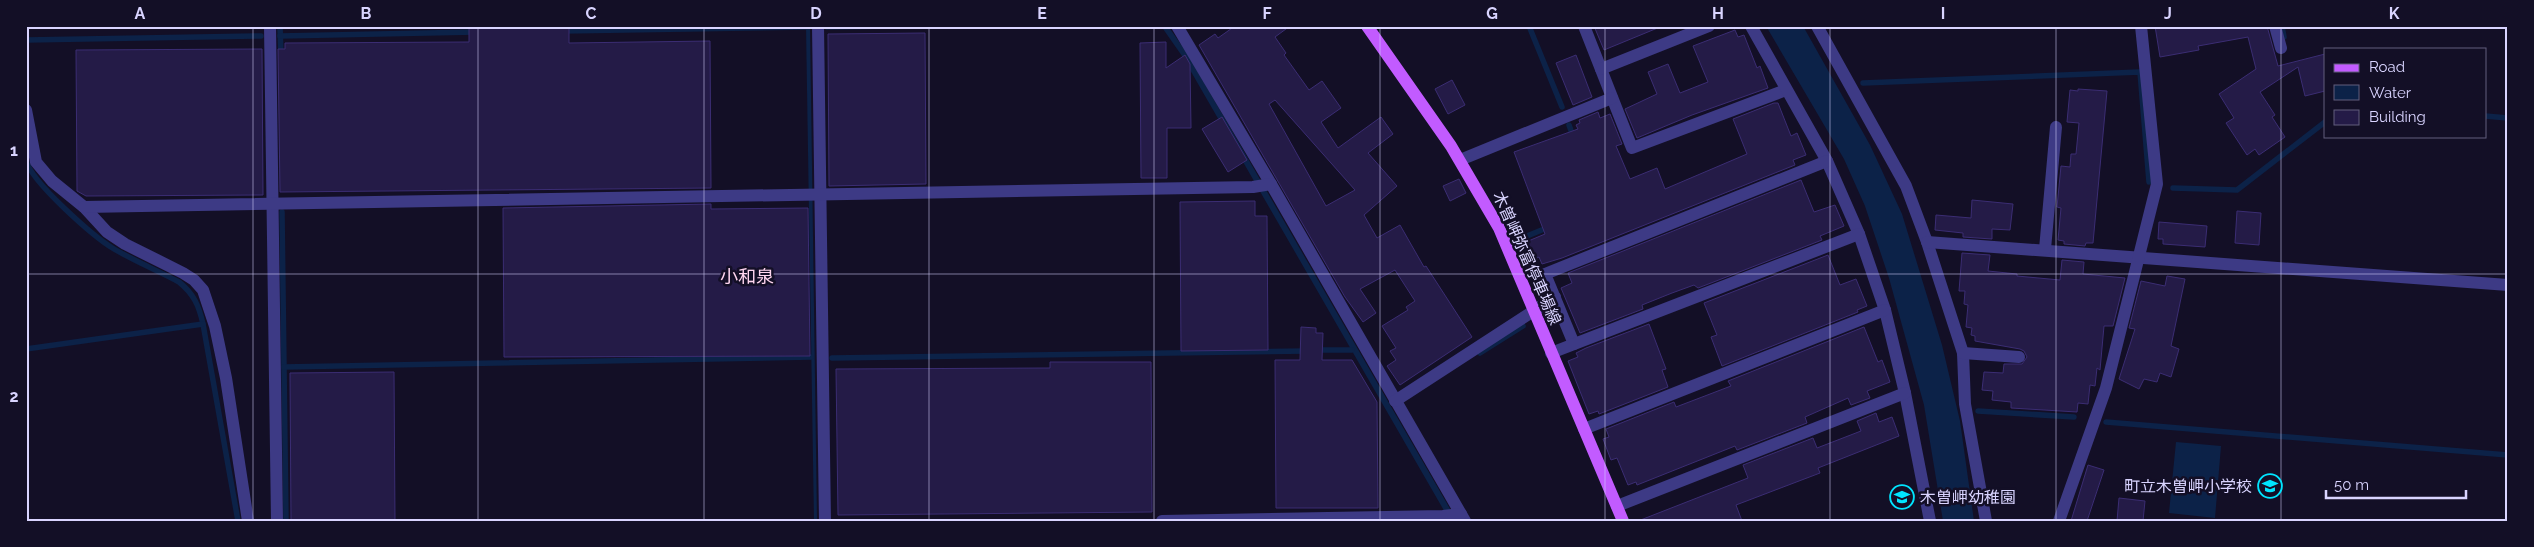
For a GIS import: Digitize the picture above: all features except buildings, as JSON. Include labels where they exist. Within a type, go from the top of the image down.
[{"type":"main road","name":"木曽岬弥富停車場線","points":[[1367,26],[1460,160],[1499,228],[1623,521]]},
{"type":"street","points":[[270,26],[277,521]]},
{"type":"street","points":[[818,26],[814,195],[825,521]]},
{"type":"street","points":[[1162,521],[1461,516],[1177,26]]},
{"type":"street","points":[[1584,26],[1632,148],[1786,90]]},
{"type":"street","points":[[1601,69],[1709,26]]},
{"type":"street","points":[[1751,26],[1827,161],[1859,234],[1885,310],[1905,393],[1930,521]]},
{"type":"street","points":[[1817,26],[1906,186],[1927,242],[1964,353],[1965,404],[1986,521]]},
{"type":"street","points":[[2059,521],[2106,388],[2157,184],[2141,26]]},
{"type":"street","points":[[2275,26],[2281,48]]},
{"type":"street","points":[[1460,160],[1612,98]]},
{"type":"street","points":[[26,110],[36,162],[52,181],[84,207],[107,232],[125,244],[183,273],[194,280],[203,290],[215,326],[226,378],[248,521]]},
{"type":"street","points":[[2045,249],[2056,127]]},
{"type":"street","points":[[1574,344],[1545,274],[1827,161]]},
{"type":"street","points":[[84,207],[1253,187],[1268,184]]},
{"type":"street","points":[[1551,353],[1859,234]]},
{"type":"street","points":[[1927,242],[2045,249],[2508,285]]},
{"type":"street","points":[[1395,401],[1555,298]]},
{"type":"street","points":[[1584,430],[1885,310]]},
{"type":"street","points":[[1964,353],[2019,357]]},
{"type":"street","points":[[1617,506],[1905,393]]},
{"type":"water","points":[[806,26],[810,26],[817,521],[814,521]]},
{"type":"water","points":[[1161,26],[1168,26],[1187,53],[1457,521],[1450,521],[1182,56]]},
{"type":"water","points":[[1766,26],[1803,26],[1870,145],[1902,214],[1942,345],[1960,421],[1974,521],[1943,521],[1924,405],[1889,278],[1865,206],[1844,159]]},
{"type":"water","points":[[2176,442],[2221,446],[2215,518],[2169,513]]},
{"type":"waterway","points":[[280,26],[281,55]]},
{"type":"waterway","points":[[827,27],[893,26]]},
{"type":"waterway","points":[[1529,26],[1562,107]]},
{"type":"waterway","points":[[2282,26],[2284,37]]},
{"type":"waterway","points":[[562,31],[806,27]]},
{"type":"waterway","points":[[280,36],[476,32]]},
{"type":"waterway","points":[[26,40],[261,36]]},
{"type":"waterway","points":[[1863,83],[2140,72],[2149,182]]},
{"type":"waterway","points":[[2486,116],[2508,118]]},
{"type":"waterway","points":[[2173,188],[2237,190],[2324,123]]},
{"type":"waterway","points":[[1569,125],[1574,139]]},
{"type":"waterway","points":[[26,160],[30,170],[39,182],[64,208],[93,233],[114,249],[179,282],[189,291],[195,301],[203,324],[238,521]]},
{"type":"waterway","points":[[282,212],[286,521]]},
{"type":"waterway","points":[[1541,290],[1520,239],[1549,227]]},
{"type":"waterway","points":[[26,349],[203,324]]},
{"type":"waterway","points":[[1480,353],[1523,326]]},
{"type":"waterway","points":[[1317,350],[1352,350]]},
{"type":"waterway","points":[[832,358],[1307,351]]},
{"type":"waterway","points":[[284,367],[811,357]]},
{"type":"waterway","points":[[1978,411],[2074,417]]},
{"type":"waterway","points":[[2106,422],[2508,455]]},
{"type":"place","name":"町立木曽岬小学校","points":[[2270,486]]},
{"type":"place","name":"木曽岬幼稚園","points":[[1902,497]]},
{"type":"district","name":"小和泉","points":[[747,276]]}]
